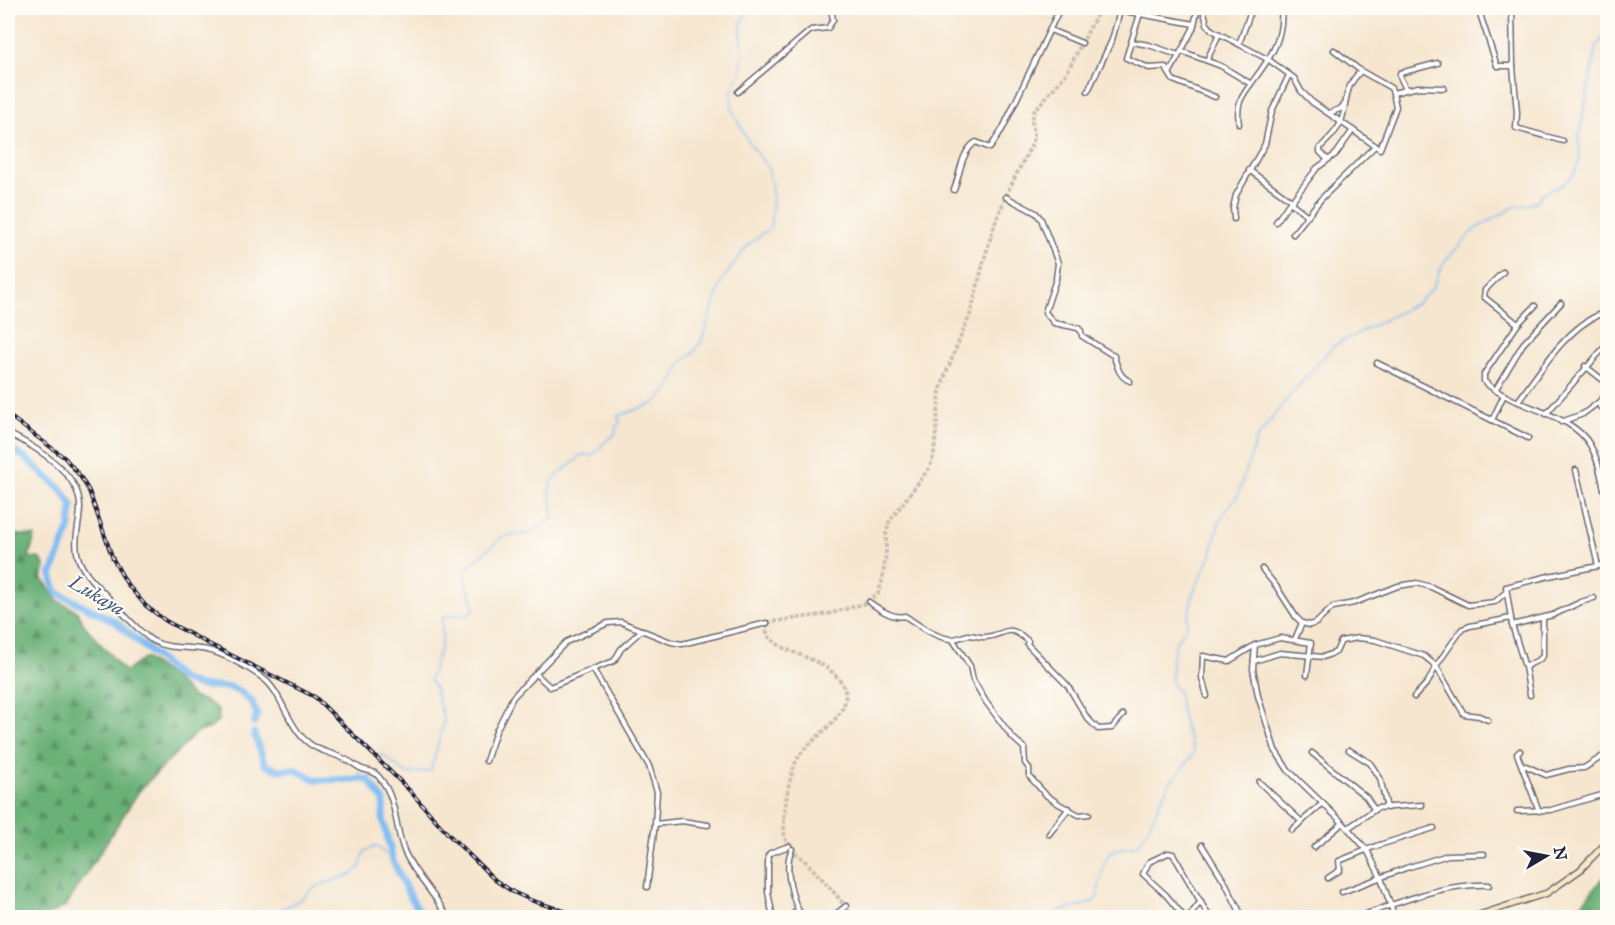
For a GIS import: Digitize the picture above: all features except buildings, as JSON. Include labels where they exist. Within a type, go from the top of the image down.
[{"type":"street","points":[[738,92],[811,30],[828,28],[833,20],[831,8]]},
{"type":"street","points":[[954,190],[963,160],[972,143],[976,142],[990,148],[1002,131],[1036,54],[1060,8]]},
{"type":"street","points":[[1107,8],[1194,24]]},
{"type":"street","points":[[1142,8],[1126,57],[1128,60],[1149,68],[1165,67],[1175,81],[1215,97]]},
{"type":"street","points":[[1170,73],[1194,24],[1198,8]]},
{"type":"street","points":[[1203,8],[1209,27],[1269,60],[1296,81],[1304,95],[1380,149],[1397,104],[1393,93],[1390,88],[1361,71],[1334,50]]},
{"type":"street","points":[[1239,44],[1252,8]]},
{"type":"street","points":[[1239,124],[1239,105],[1269,60],[1279,37],[1281,8]]},
{"type":"street","points":[[1478,8],[1497,66],[1513,66]]},
{"type":"street","points":[[1512,8],[1516,128],[1563,141]]},
{"type":"street","points":[[1088,91],[1112,40],[1120,11]]},
{"type":"street","points":[[1050,30],[1082,44]]},
{"type":"street","points":[[1207,60],[1219,34]]},
{"type":"street","points":[[1132,42],[1207,60],[1251,84]]},
{"type":"street","points":[[1406,89],[1400,73],[1438,63]]},
{"type":"street","points":[[1327,159],[1320,152],[1320,148],[1341,122],[1350,83],[1361,71]]},
{"type":"street","points":[[1234,219],[1233,208],[1236,195],[1265,144],[1272,111],[1289,75]]},
{"type":"street","points":[[1393,93],[1418,87],[1444,88]]},
{"type":"street","points":[[1329,113],[1340,109],[1345,104]]},
{"type":"street","points":[[1276,222],[1312,175],[1335,154],[1353,130]]},
{"type":"street","points":[[1293,234],[1326,194],[1375,146]]},
{"type":"street","points":[[1250,170],[1308,216]]},
{"type":"street","points":[[1006,197],[1036,213],[1041,219],[1058,262],[1056,279],[1045,312],[1054,323],[1078,328],[1082,336],[1113,355],[1117,369],[1124,378],[1130,381]]},
{"type":"street","points":[[1503,272],[1485,290],[1484,297],[1518,324]]},
{"type":"street","points":[[1496,389],[1523,345],[1561,303]]},
{"type":"street","points":[[1534,306],[1518,324],[1484,374],[1486,383],[1504,395],[1582,434],[1591,446],[1608,503]]},
{"type":"street","points":[[1518,401],[1558,349],[1582,324],[1598,315]]},
{"type":"street","points":[[1546,414],[1585,366],[1608,343]]},
{"type":"street","points":[[1377,363],[1528,438]]},
{"type":"street","points":[[1585,366],[1608,384]]},
{"type":"street","points":[[1561,422],[1583,414],[1599,402],[1608,390]]},
{"type":"street","points":[[1492,420],[1504,395]]},
{"type":"street","points":[[1599,402],[1600,407],[1608,412]]},
{"type":"street","points":[[8,433],[34,447],[58,465],[76,487],[80,509],[77,551],[82,567],[108,597],[152,640],[164,645],[218,653],[264,679],[304,739],[316,749],[342,757],[361,769],[372,770],[379,777],[392,797],[402,845],[408,859],[448,918]]},
{"type":"street","points":[[1576,470],[1598,566]]},
{"type":"street","points":[[1262,569],[1302,623],[1313,624],[1333,607],[1354,603],[1401,585],[1417,584],[1431,587],[1468,605],[1495,602],[1506,592],[1508,586],[1518,583],[1608,564]]},
{"type":"street","points":[[1506,592],[1530,695]]},
{"type":"street","points":[[1512,625],[1543,618],[1594,598]]},
{"type":"street","points":[[868,602],[882,612],[911,619],[931,634],[953,640],[968,635],[985,638],[1007,629],[1013,631],[1028,641],[1028,644],[1068,686],[1087,718],[1098,729],[1112,728],[1123,716]]},
{"type":"street","points":[[1414,697],[1428,682],[1436,666],[1462,629],[1511,618]]},
{"type":"street","points":[[1525,667],[1543,656],[1543,618]]},
{"type":"street","points":[[486,760],[510,701],[521,686],[536,674],[566,642],[608,623],[622,622],[671,642],[682,644],[767,622]]},
{"type":"street","points":[[1295,639],[1302,623]]},
{"type":"street","points":[[536,674],[550,687],[593,669],[614,660],[621,649],[642,629]]},
{"type":"street","points":[[1207,696],[1202,678],[1203,656],[1229,661],[1255,645],[1280,638],[1311,642],[1307,675]]},
{"type":"street","points":[[1254,660],[1281,653],[1310,657],[1329,656],[1336,652],[1341,641],[1364,638],[1386,643],[1424,656],[1436,666],[1464,714],[1481,716],[1488,720]]},
{"type":"street","points":[[953,640],[970,666],[973,680],[986,702],[1024,749],[1029,776],[1046,795],[1079,815],[1089,814]]},
{"type":"street","points":[[1255,645],[1252,669],[1275,750],[1288,770],[1348,828],[1367,850],[1381,878],[1395,918]]},
{"type":"street","points":[[593,669],[649,766],[657,792],[647,887]]},
{"type":"street","points":[[1349,750],[1370,763],[1380,778],[1388,808]]},
{"type":"street","points":[[1520,751],[1517,754],[1539,811]]},
{"type":"street","points":[[1312,753],[1366,797],[1374,809]]},
{"type":"street","points":[[1522,767],[1526,766],[1546,775],[1584,768],[1608,753]]},
{"type":"street","points":[[1259,782],[1302,822]]},
{"type":"street","points":[[1517,811],[1551,810],[1608,793]]},
{"type":"street","points":[[1292,830],[1323,803]]},
{"type":"street","points":[[1348,828],[1374,809],[1422,805]]},
{"type":"street","points":[[1048,834],[1069,808]]},
{"type":"street","points":[[655,825],[682,821],[708,825]]},
{"type":"street","points":[[1314,847],[1343,823]]},
{"type":"street","points":[[1328,878],[1340,870],[1339,862],[1367,850],[1434,828]]},
{"type":"street","points":[[1470,918],[1548,893],[1580,870],[1608,841]]},
{"type":"street","points":[[1202,845],[1226,884],[1243,918]]},
{"type":"street","points":[[773,918],[768,892],[768,855],[791,848],[788,858],[792,895],[803,918]]},
{"type":"street","points":[[1201,901],[1186,918],[1166,895],[1144,876],[1143,871],[1149,862],[1168,853],[1173,854],[1201,901],[1209,915],[1204,918]]},
{"type":"street","points":[[1342,892],[1450,855],[1484,854]]},
{"type":"street","points":[[1355,918],[1418,895],[1445,888],[1468,884],[1489,885]]},
{"type":"street","points":[[831,918],[846,906]]},
{"type":"street","points":[[788,918],[798,910]]},
{"type":"green space","points":[[8,534],[35,536],[29,557],[41,559],[45,567],[42,578],[58,601],[76,610],[85,626],[125,672],[145,658],[174,679],[194,698],[210,703],[218,710],[219,719],[211,728],[196,733],[139,791],[66,906],[44,917],[8,917]]},
{"type":"green space","points":[[1607,872],[1607,917],[1517,917],[1582,904]]},
{"type":"waterway","points":[[378,757],[382,754],[407,774],[431,770],[444,721],[435,688],[430,680],[442,641],[443,616],[470,614],[474,608],[465,581],[465,574],[470,565],[502,537],[530,533],[552,518],[550,489],[555,478],[578,457],[584,454],[592,456],[609,438],[614,436],[615,429],[620,422],[618,416],[655,403],[669,388],[681,363],[701,342],[722,280],[747,246],[770,228],[773,199],[768,168],[748,141],[733,112],[731,95],[741,69],[743,51],[741,26],[747,8]]},
{"type":"waterway","points":[[1049,918],[1060,911],[1096,900],[1104,865],[1110,853],[1138,845],[1168,786],[1194,752],[1183,721],[1178,692],[1172,684],[1172,659],[1177,639],[1186,628],[1193,593],[1210,557],[1219,523],[1225,511],[1237,497],[1257,438],[1286,400],[1333,346],[1417,303],[1432,289],[1444,262],[1475,229],[1516,206],[1528,205],[1537,201],[1542,194],[1561,186],[1573,175],[1580,159],[1579,138],[1596,47],[1608,32]]},
{"type":"waterway","name":"Lukaya","points":[[8,448],[24,457],[62,490],[72,505],[70,527],[51,575],[56,592],[116,622],[181,679],[199,686],[229,687],[240,692],[252,702],[257,715],[254,723]]},
{"type":"waterway","name":"Lukaya","points":[[254,733],[265,765],[279,770],[294,769],[317,780],[368,779],[384,801],[383,819],[393,861],[423,918]]},
{"type":"waterway","points":[[359,779],[360,771]]},
{"type":"waterway","points":[[265,918],[303,898],[313,888],[352,874],[359,869],[365,851],[378,847],[393,861]]},
{"type":"tunnel","points":[[853,918],[831,889],[788,846],[784,825],[788,787],[798,758],[841,711],[845,700],[844,689],[831,671],[776,643],[767,635],[766,625],[770,622],[828,614],[863,604],[878,594],[882,581],[889,522],[930,467],[934,453],[940,391],[971,312],[995,223],[1033,142],[1034,111],[1066,74],[1100,8]]},
{"type":"railway","points":[[8,415],[65,458],[80,476],[89,491],[113,559],[127,584],[146,606],[166,621],[315,697],[495,880],[533,901],[586,918]]}]
